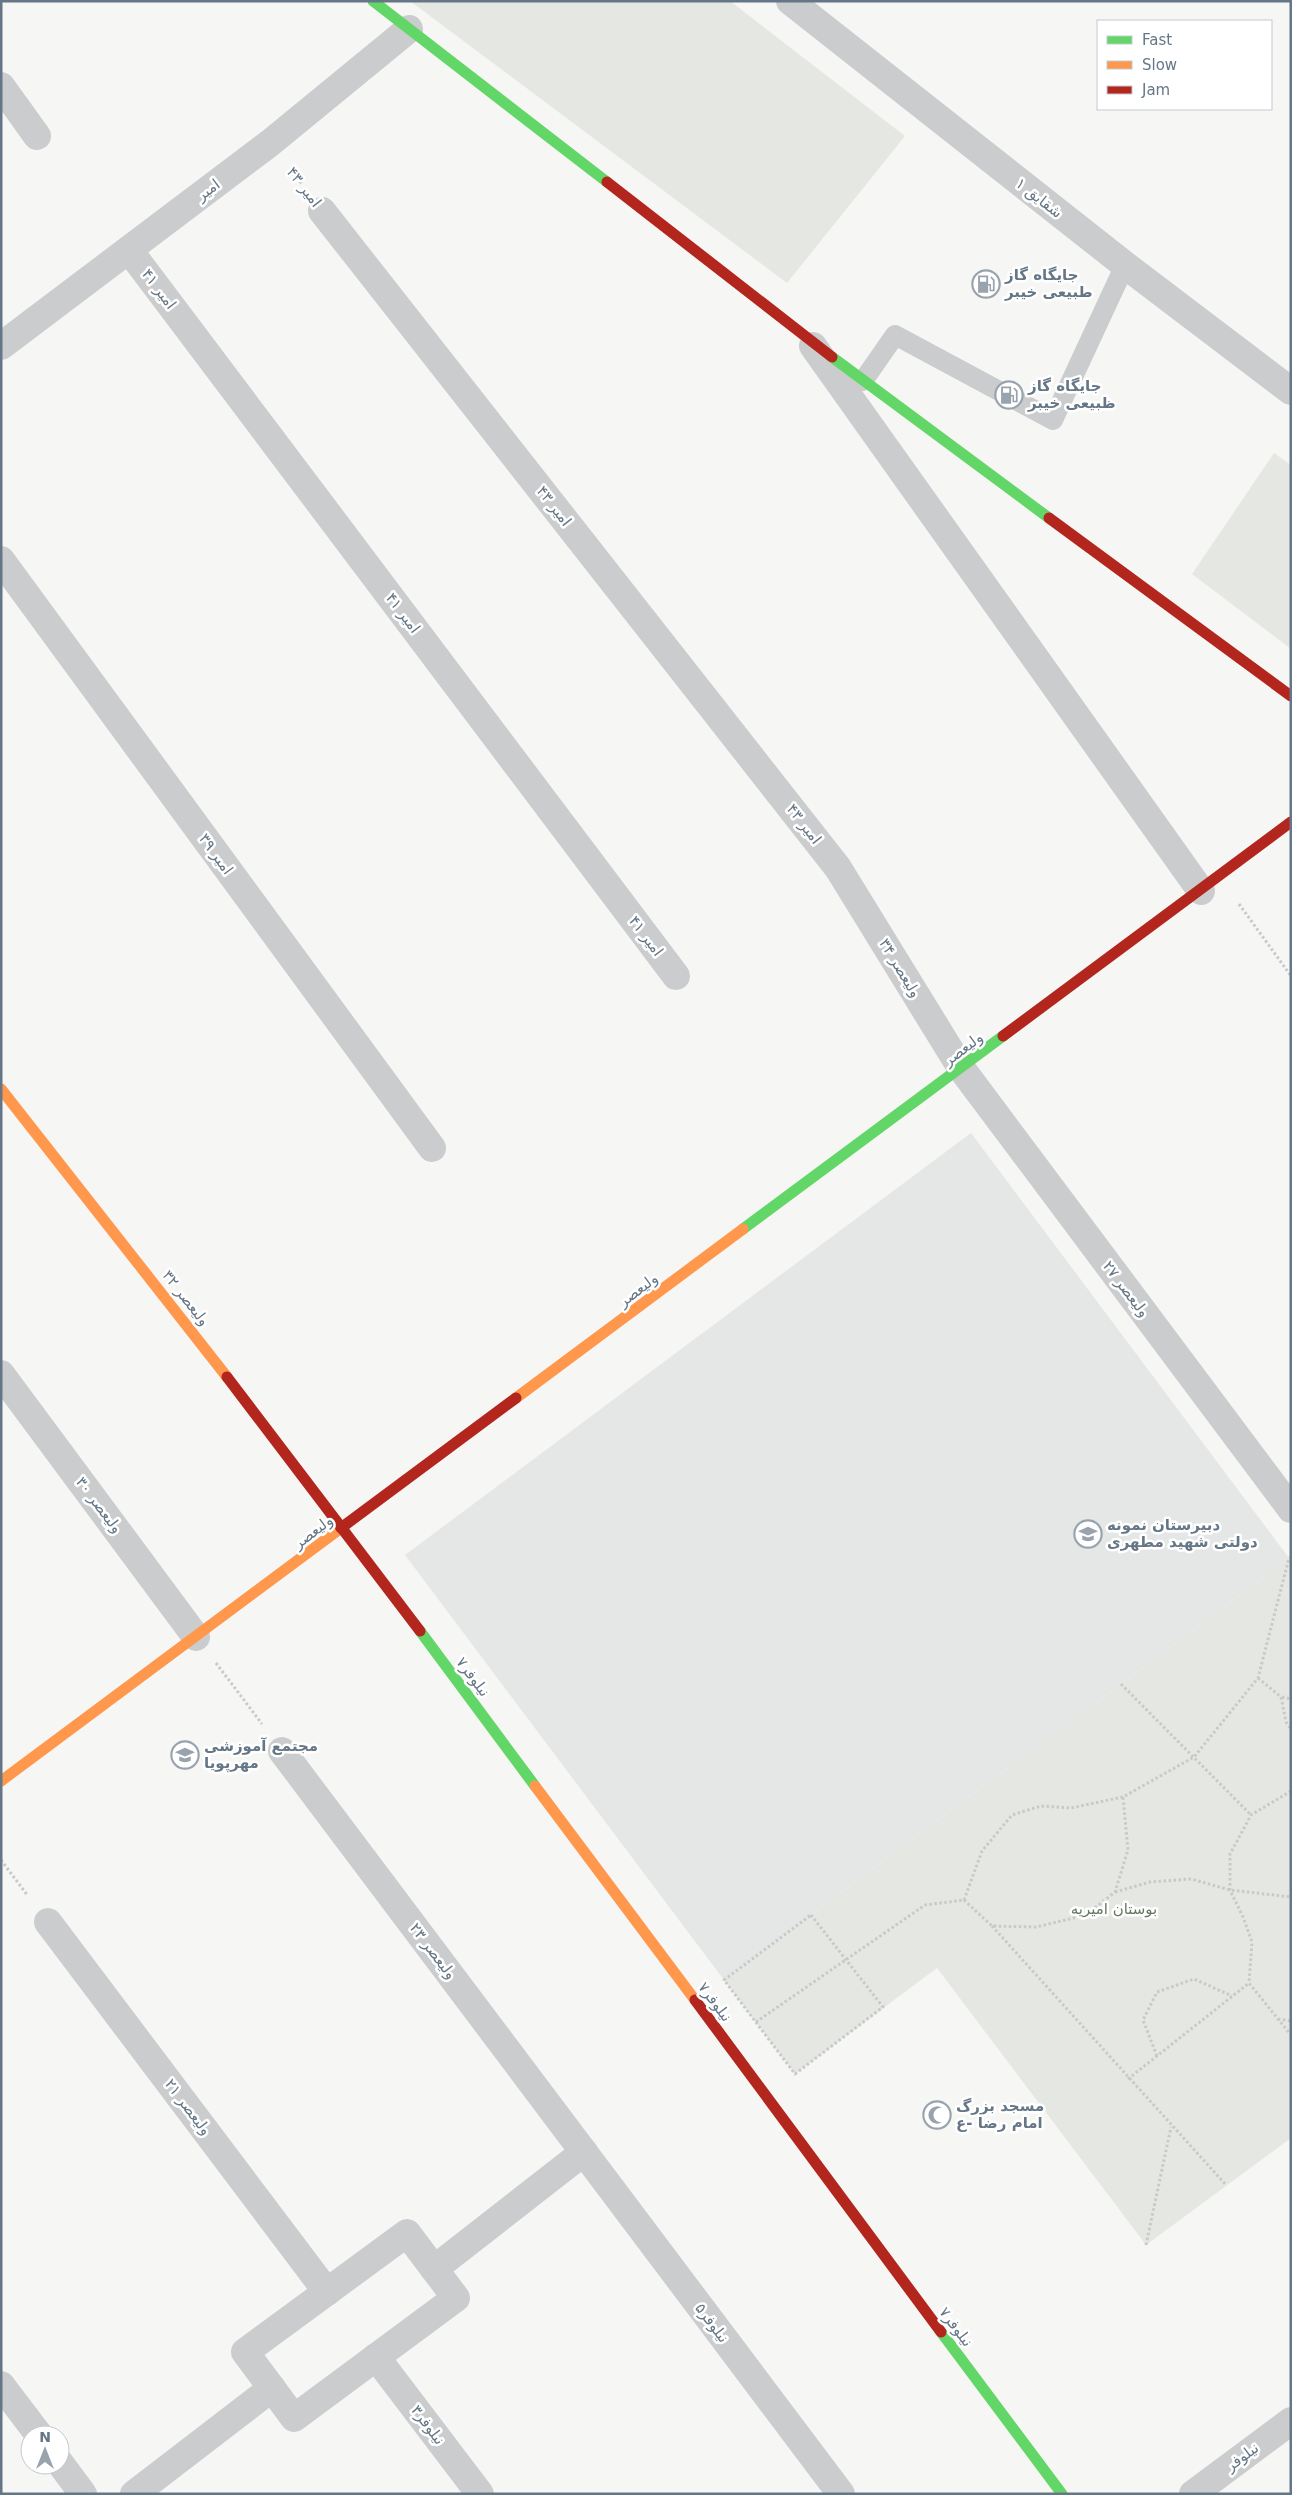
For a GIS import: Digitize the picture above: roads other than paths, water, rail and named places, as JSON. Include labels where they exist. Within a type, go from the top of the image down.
[{"type":"street","points":[[373,1],[863,381],[1291,696]]},
{"type":"street","name":"شقایق ۱","points":[[790,1],[1124,265],[1291,391]]},
{"type":"street","name":"امیر","points":[[1,346],[270,143],[409,28]]},
{"type":"street","points":[[1,86],[37,136]]},
{"type":"street","name":"امیر ۴۳","points":[[322,210],[838,868]]},
{"type":"street","name":"امیر ۴۱","points":[[129,250],[676,976]]},
{"type":"street","points":[[808,338],[1210,884]]},
{"type":"street","name":"امیر ۳۹","points":[[1,560],[432,1148]]},
{"type":"street","name":"ولیعصر","points":[[1,1781],[1291,822]]},
{"type":"street","name":"ولیعصر ۳۴","points":[[838,868],[962,1068]]},
{"type":"street","name":"ولیعصر ۲۷","points":[[962,1068],[1291,1509]]},
{"type":"street","name":"ولیعصر ۳۲","points":[[1,1089],[187,1324],[343,1528]]},
{"type":"street","name":"ولیعصر ۳۰","points":[[1,1374],[196,1637]]},
{"type":"street","name":"نیلوفر۷","points":[[343,1528],[1062,2494]]},
{"type":"street","name":"ولیعصر ۲۳","points":[[282,1751],[584,2152]]},
{"type":"street","name":"ولیعصر ۲۱","points":[[48,1922],[327,2292]]},
{"type":"street","points":[[434,2269],[584,2152]]},
{"type":"street","name":"نیلوفر۵","points":[[584,2152],[841,2494]]},
{"type":"street","points":[[407,2233],[434,2269],[456,2298],[294,2418],[245,2352],[407,2233]]},
{"type":"street","name":"نیلوفر۳","points":[[376,2357],[480,2494]]},
{"type":"street","points":[[1,2385],[31,2425]]},
{"type":"street","points":[[134,2494],[272,2388]]},
{"type":"street","name":"نیلوفر","points":[[1193,2494],[1291,2421]]},
{"type":"street","points":[[69,2475],[83,2494]]},
{"type":"lane","points":[[863,381],[895,335],[1053,420],[1124,265]]},
{"type":"place","name":"جایگاه گاز طبیعی خیبر","points":[[986,284]]},
{"type":"place","name":"جایگاه گاز ظبیعی خیبر","points":[[1009,395]]},
{"type":"place","name":"دبیرستان نمونه دولتی شهید مطهری","points":[[1088,1534]]},
{"type":"place","name":"مجتمع آموزشی مهرپویا","points":[[185,1755]]},
{"type":"place","name":"مسجد بزرگ امام رضا -ع","points":[[937,2115]]},
{"type":"park label","name":"بوستان امیریه","points":[[1114,1909]]}]
